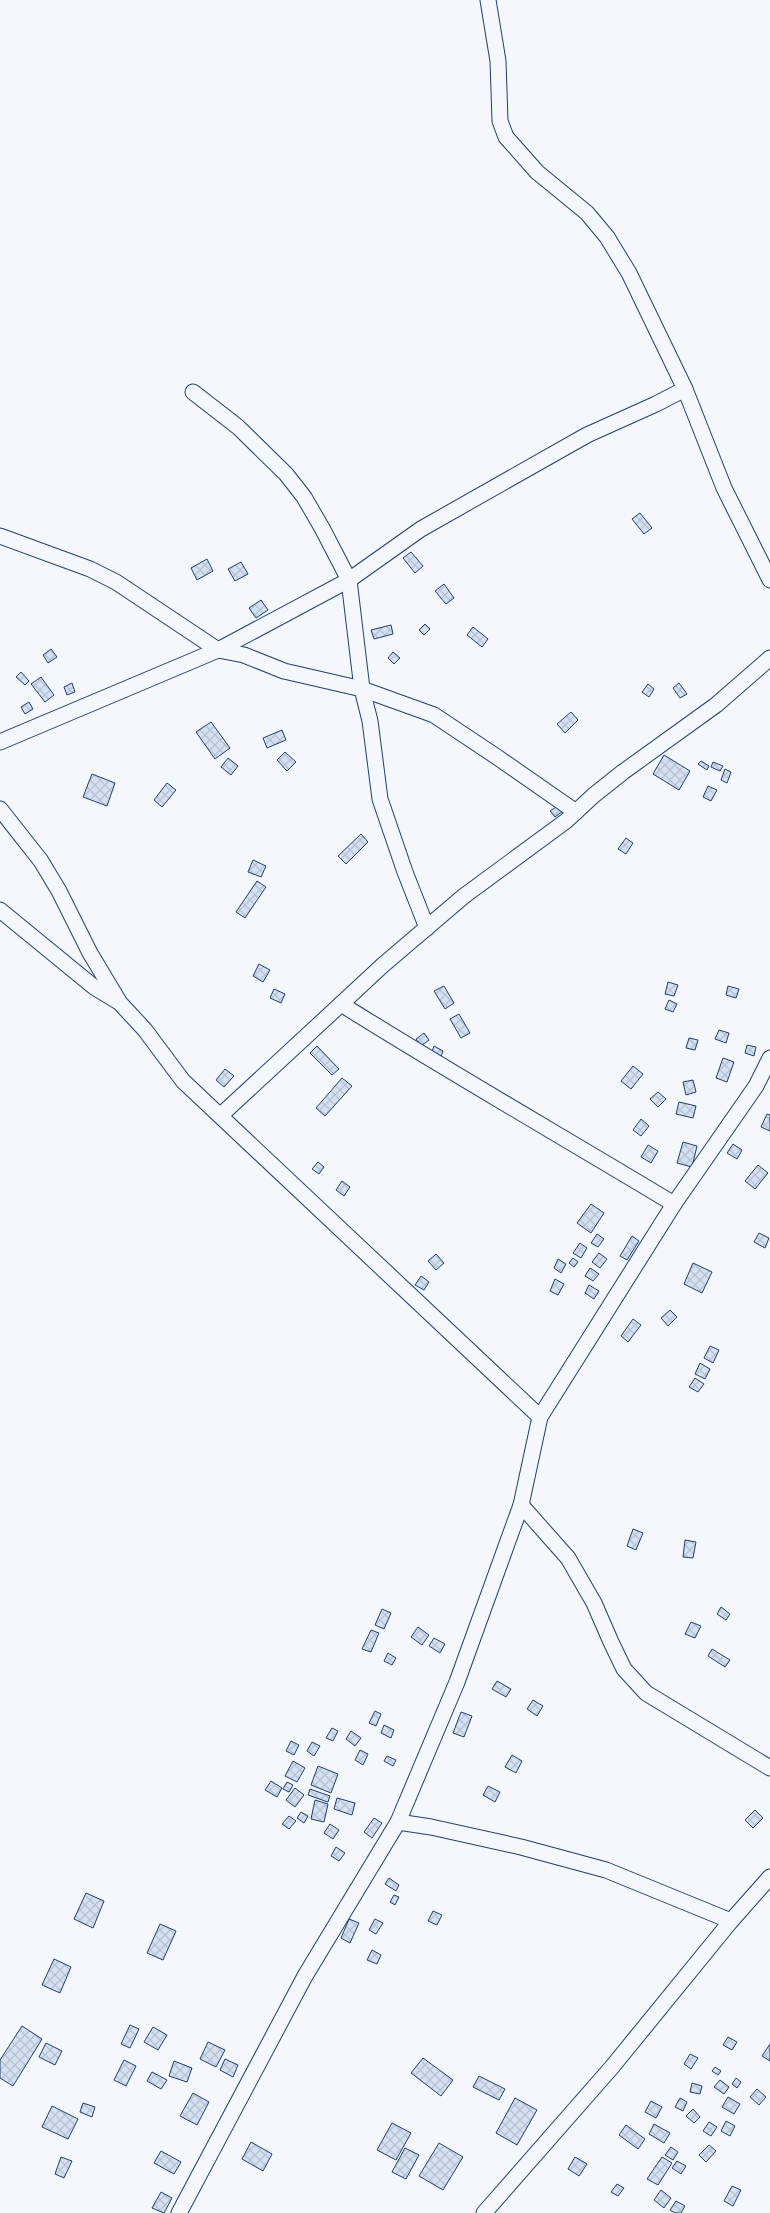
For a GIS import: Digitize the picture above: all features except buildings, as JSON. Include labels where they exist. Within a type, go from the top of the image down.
[{"type":"street","points":[[488,0],[498,61],[500,121],[506,138],[537,172],[587,214],[607,238],[629,273],[685,389],[724,488],[770,580]]},
{"type":"street","points":[[0,742],[218,650],[349,580],[421,529],[545,458],[587,435],[685,389]]},
{"type":"street","points":[[193,392],[238,428],[286,474],[318,520],[349,580],[362,689],[370,721],[380,799],[404,872],[427,928]]},
{"type":"street","points":[[0,536],[90,569],[116,582],[218,650],[244,655],[284,671],[362,689],[434,715],[576,812]]},
{"type":"street","points":[[221,1116],[341,1004],[475,887],[576,812],[594,795],[716,705],[770,658]]},
{"type":"street","points":[[0,808],[41,861],[59,891],[90,953],[120,1003],[146,1030],[183,1081],[540,1417]]},
{"type":"street","points":[[0,910],[94,987],[120,1003]]},
{"type":"street","points":[[341,1004],[411,1048],[479,1086],[674,1204]]},
{"type":"street","points":[[179,2213],[305,1976],[398,1822],[457,1682],[521,1506],[540,1417],[674,1204],[756,1086],[770,1058]]},
{"type":"street","points":[[521,1506],[568,1558],[594,1603],[624,1669],[646,1693],[770,1768]]},
{"type":"street","points":[[398,1822],[431,1827],[520,1847],[606,1870],[730,1921]]},
{"type":"street","points":[[484,2213],[612,2067],[730,1921],[770,1877]]}]
